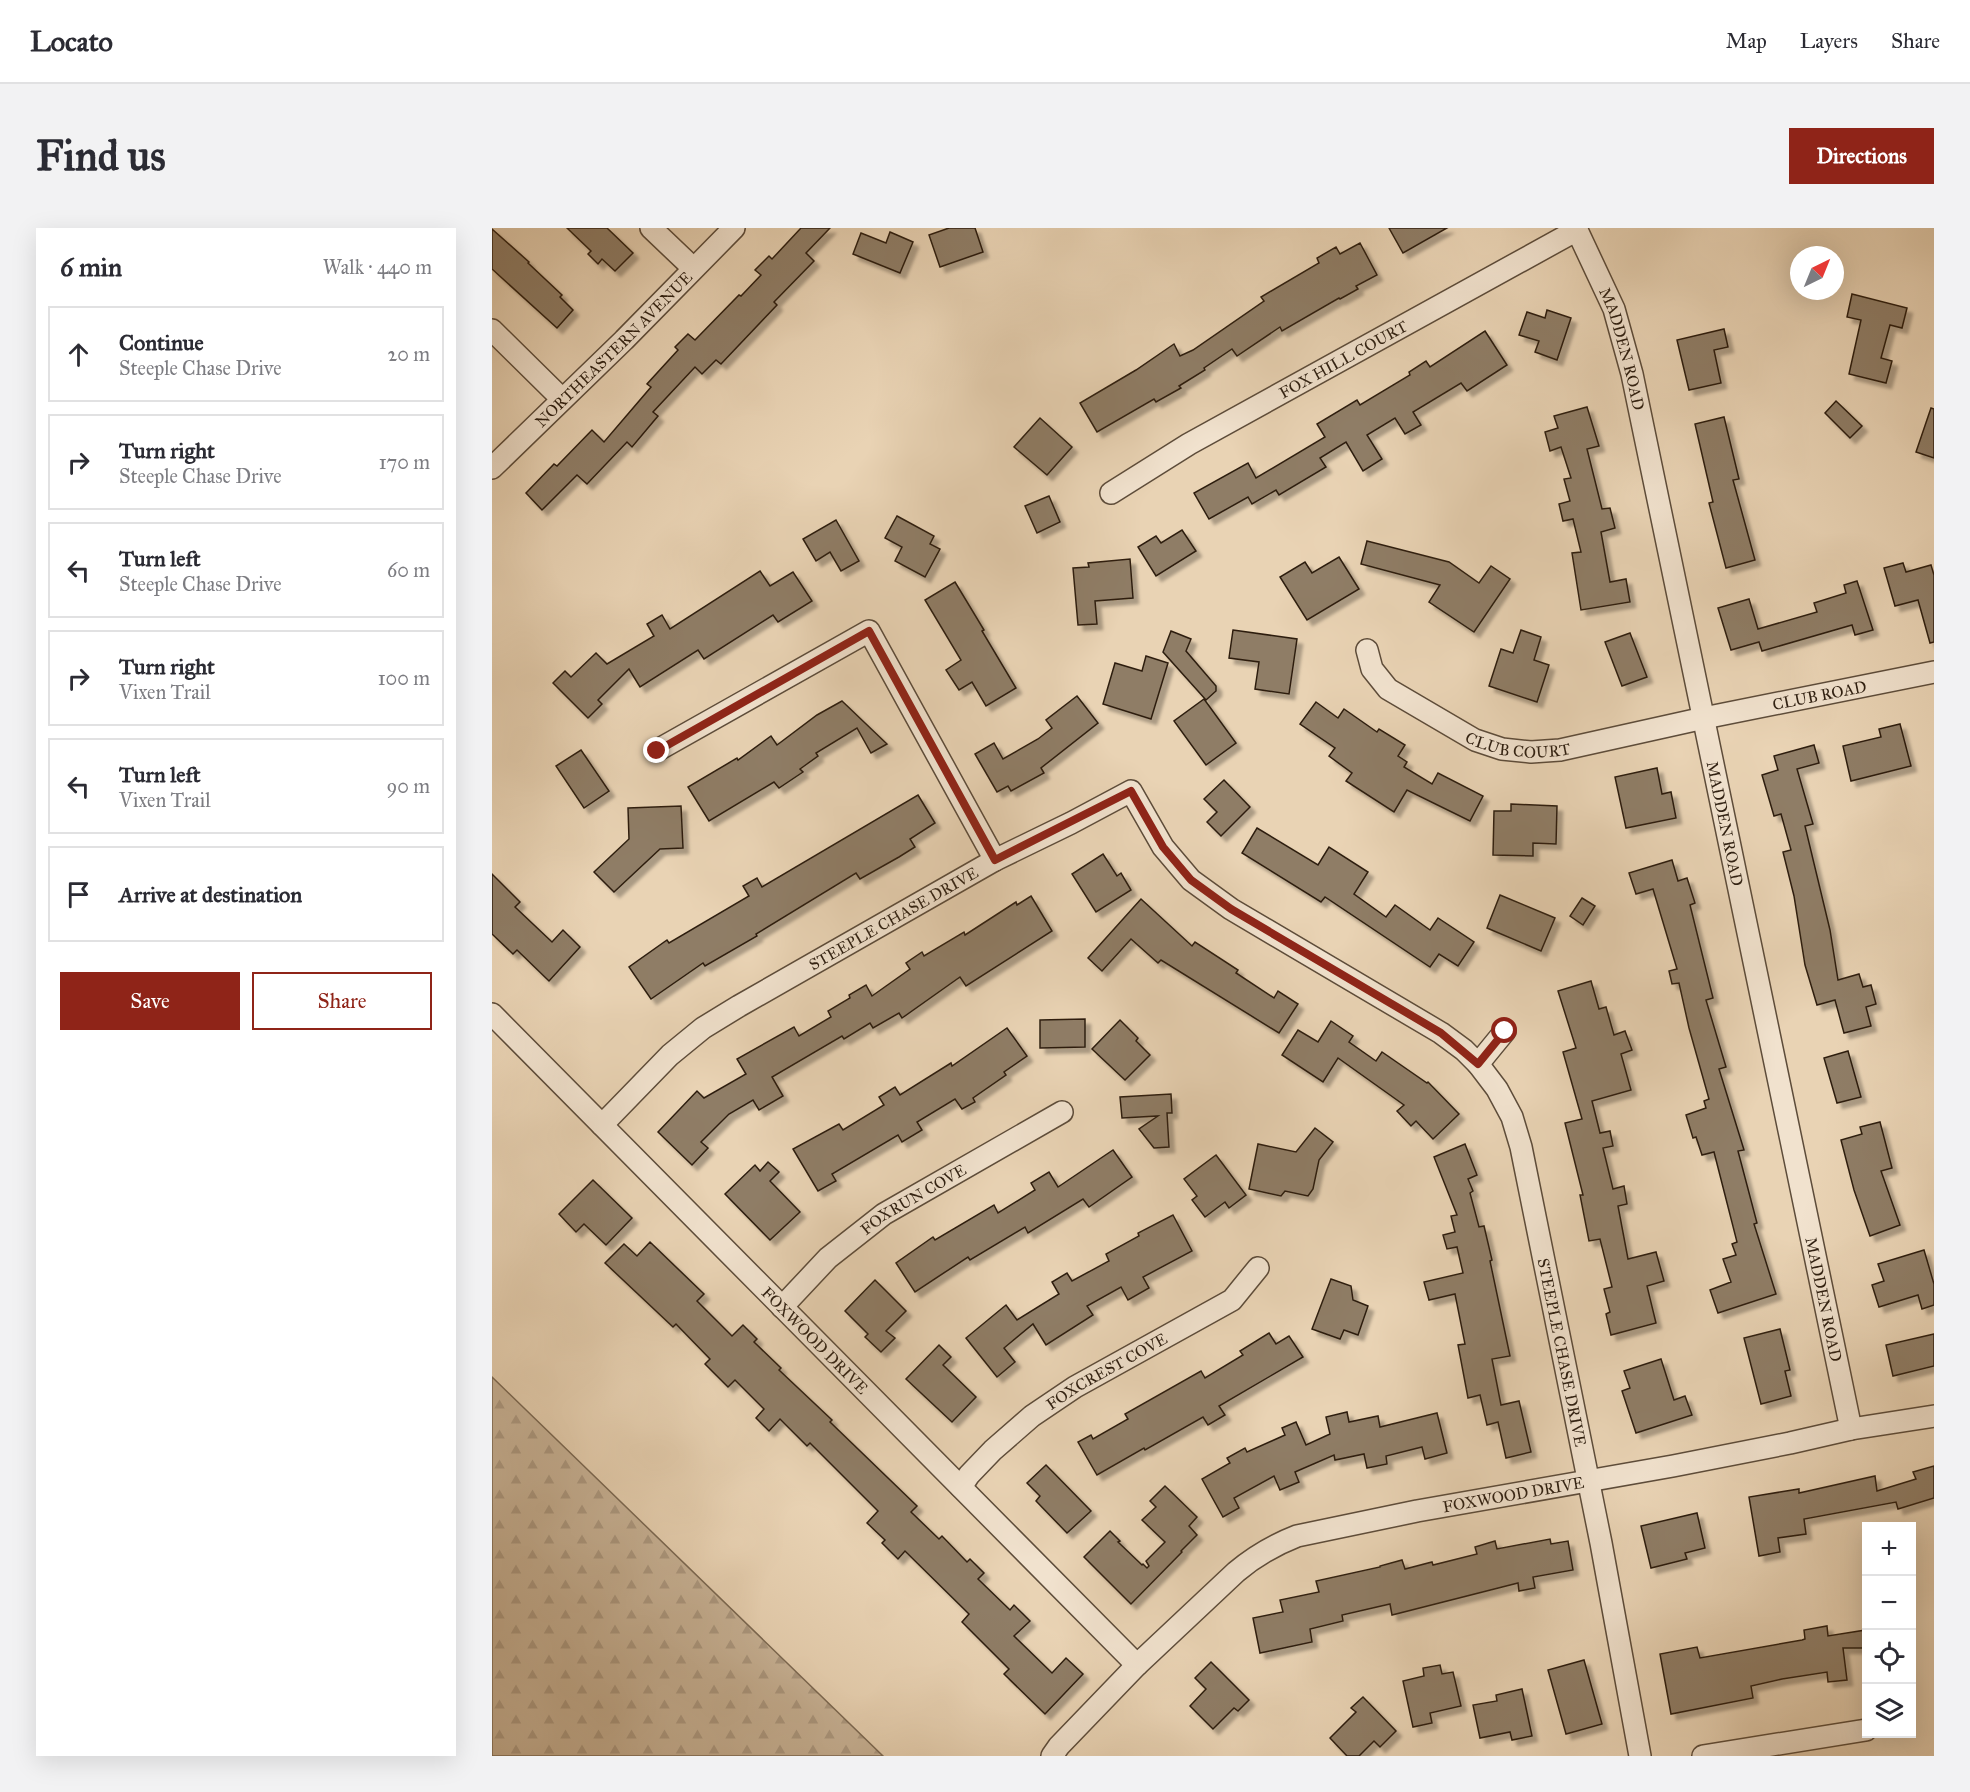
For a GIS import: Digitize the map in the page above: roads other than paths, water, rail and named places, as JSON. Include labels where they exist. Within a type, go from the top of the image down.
[{"type":"street","points":[[651,228],[693,268]]},
{"type":"street","name":"NORTHEASTERN AVENUE","points":[[492,468],[624,340],[734,228]]},
{"type":"street","name":"FOX HILL COURT","points":[[1111,493],[1189,444],[1577,229]]},
{"type":"street","name":"MADDEN ROAD","points":[[1577,229],[1614,309],[1632,374],[1851,1429]]},
{"type":"street","points":[[492,330],[562,399]]},
{"type":"street","points":[[657,751],[869,631],[995,860]]},
{"type":"street","name":"CLUB COURT","points":[[1366,650],[1372,669],[1388,689],[1475,740],[1502,749],[1531,752],[1560,750],[1704,718]]},
{"type":"street","name":"CLUB ROAD","points":[[1704,718],[1934,672]]},
{"type":"street","name":"STEEPLE CHASE DRIVE","points":[[602,1125],[669,1055],[703,1028],[995,860],[1131,791],[1163,847],[1191,880],[1231,909],[1441,1033],[1478,1064],[1497,1089],[1507,1108],[1521,1147],[1589,1481],[1640,1756]]},
{"type":"street","name":"FOXWOOD DRIVE","points":[[492,1014],[1137,1665]]},
{"type":"street","points":[[1478,1064],[1505,1031]]},
{"type":"street","name":"FOXRUN COVE","points":[[782,1307],[828,1258],[861,1230],[884,1214],[1062,1112]]},
{"type":"street","name":"FOXCREST COVE","points":[[961,1487],[993,1450],[1032,1416],[1075,1387],[1232,1300],[1258,1268]]},
{"type":"street","name":"FOXWOOD DRIVE","points":[[1052,1756],[1137,1665],[1236,1572],[1251,1559],[1297,1536],[1417,1510],[1589,1481],[1790,1443],[1851,1429],[1934,1416]]},
{"type":"street","points":[[1703,1756],[1862,1731]]}]
